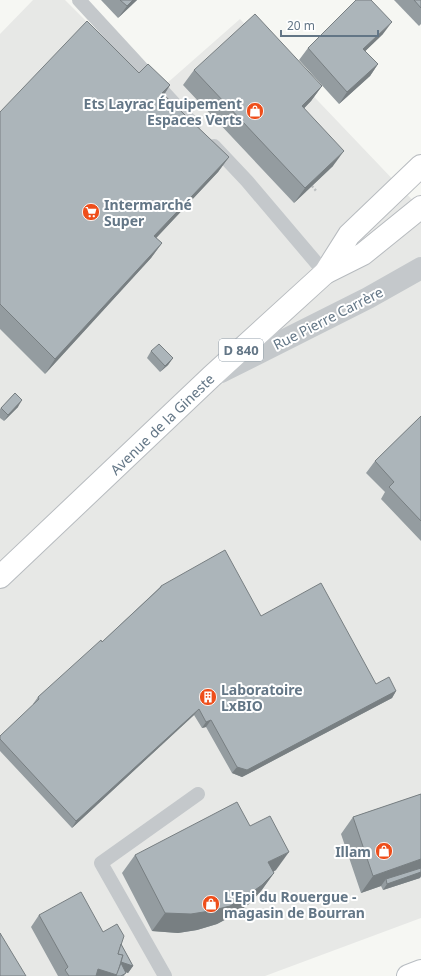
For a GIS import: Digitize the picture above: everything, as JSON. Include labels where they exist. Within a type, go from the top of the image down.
[{"type":"main road","name":"Avenue de la Gineste","points":[[0,577],[212,376],[325,273],[349,235],[421,166]]},
{"type":"main road","name":"Avenue de la Gineste","points":[[325,273],[363,254],[421,207]]},
{"type":"main road","points":[[408,976],[421,971]]},
{"type":"street","name":"Rue Pierre Carrère","points":[[212,376],[368,298],[421,268]]},
{"type":"lane","points":[[79,0],[247,181],[325,273]]},
{"type":"lane","points":[[165,976],[101,863],[198,794]]},
{"type":"path","points":[[312,186],[317,192]]},
{"type":"shaded area","points":[[33,0],[65,0],[157,92],[240,19],[421,209],[421,918],[265,976],[0,976],[0,34]]},
{"type":"building","points":[[120,0],[133,0],[127,6]]},
{"type":"building","points":[[356,0],[371,0],[392,22],[363,49],[378,64],[347,92],[308,48]]},
{"type":"building","points":[[414,0],[421,0],[421,8]]},
{"type":"building","name":"Ets Layrac Équipement Espaces Verts","points":[[255,14],[322,86],[302,106],[344,151],[305,188],[194,70]]},
{"type":"building","name":"Intermarché Super","points":[[87,21],[139,73],[148,64],[170,85],[162,93],[229,157],[154,236],[162,243],[55,359],[0,304],[0,112]]},
{"type":"building","points":[[159,344],[173,358],[165,366],[151,351]]},
{"type":"building","points":[[15,393],[22,400],[8,415],[1,408]]},
{"type":"building","points":[[421,416],[421,521],[389,487],[394,482],[375,461]]},
{"type":"building","name":"Laboratoire LxBIO","points":[[225,550],[261,616],[321,583],[376,684],[389,677],[396,691],[247,770],[237,767],[211,720],[206,722],[199,709],[76,821],[0,739],[0,736],[39,699],[38,697],[101,640],[102,642],[161,586]]},
{"type":"building","name":"Illam","points":[[421,794],[421,859],[373,876],[353,817]]},
{"type":"building","points":[[237,802],[250,826],[270,816],[289,852],[268,862],[274,873],[262,885],[230,906],[191,914],[165,913],[135,855]]},
{"type":"building","points":[[421,868],[421,872],[387,884],[386,879]]},
{"type":"building","points":[[81,892],[103,932],[117,924],[124,936],[118,954],[123,955],[117,975],[98,969],[96,976],[69,976],[65,970],[68,967],[39,915]]},
{"type":"building","points":[[0,933],[26,976],[0,976]]},
{"type":"building","points":[[121,944],[133,966],[121,962],[123,955],[118,954]]},
{"type":"building","points":[[121,963],[126,973],[121,976],[116,976]]},
{"type":"place","name":"Ets Layrac Équipement Espaces Verts","points":[[255,111]]},
{"type":"place","name":"Intermarché Super","points":[[91,212]]},
{"type":"place","name":"Laboratoire LxBIO","points":[[208,697]]},
{"type":"place","name":"Illam","points":[[384,851]]},
{"type":"place","name":"L'Epi du Rouergue - magasin de Bourran","points":[[211,904]]}]
